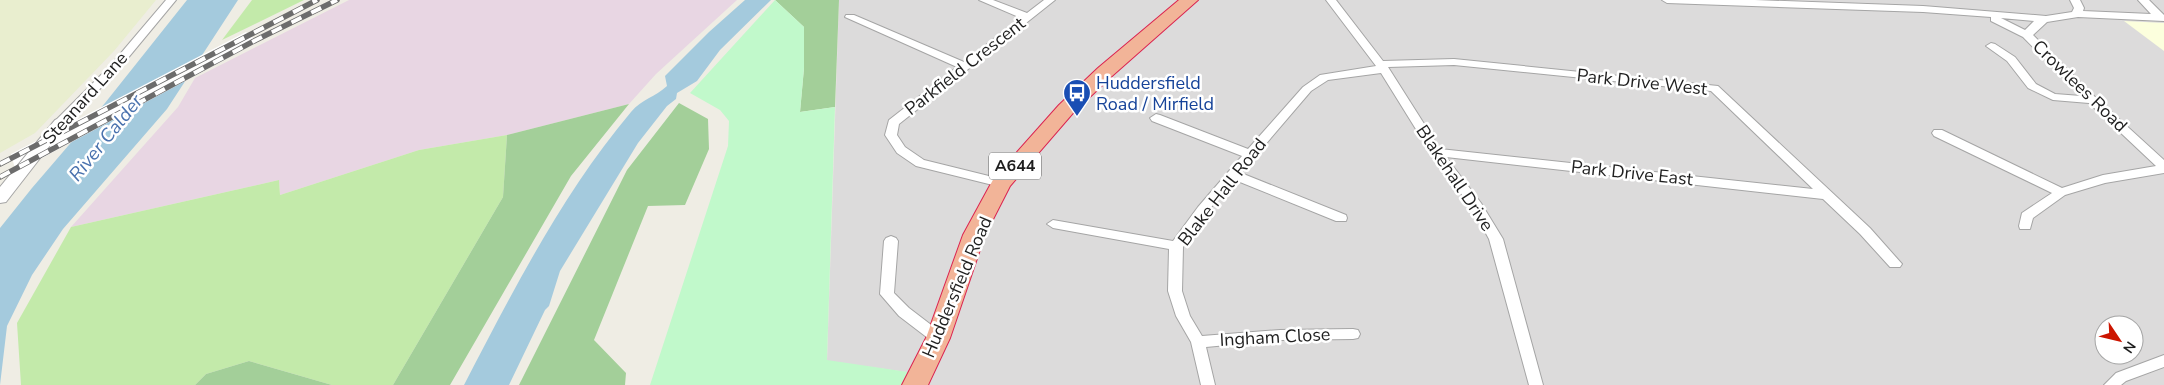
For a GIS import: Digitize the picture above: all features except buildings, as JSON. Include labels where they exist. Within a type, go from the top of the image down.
[{"type":"highway","name":"Huddersfield Road","points":[[915,385],[938,338],[974,235],[1001,183],[1034,142],[1066,109],[1105,72],[1189,0]]},
{"type":"street","name":"Steanard Lane","points":[[0,198],[60,123],[114,68],[171,0]]},
{"type":"street","points":[[984,0],[1028,17]]},
{"type":"street","name":"Parkfield Crescent","points":[[1001,183],[920,163],[901,150],[891,135],[893,123],[1050,0]]},
{"type":"street","name":"Blakehall Drive","points":[[1330,0],[1382,66],[1436,152],[1476,206],[1496,239],[1531,379]]},
{"type":"street","points":[[1667,0],[1709,3],[1784,2],[2042,18]]},
{"type":"street","points":[[1940,0],[1949,11]]},
{"type":"street","points":[[2075,0],[2079,8],[2077,14]]},
{"type":"street","points":[[2143,0],[2162,18]]},
{"type":"street","points":[[1981,14],[2004,22],[2027,35]]},
{"type":"street","name":"Crowlees Road","points":[[2162,18],[2077,14],[2042,18],[2027,35],[2164,168]]},
{"type":"street","points":[[850,17],[965,66]]},
{"type":"street","points":[[1991,46],[2011,59],[2032,86],[2053,98],[2092,100]]},
{"type":"street","name":"Park Drive West","points":[[1382,66],[1454,62],[1714,88],[1865,231],[1894,264]]},
{"type":"street","name":"Blake Hall Road","points":[[1208,385],[1198,342],[1183,316],[1175,291],[1176,246],[1202,210],[1307,89],[1324,77],[1382,66]]},
{"type":"street","points":[[1156,118],[1249,154]]},
{"type":"street","points":[[1938,133],[1962,138],[2060,192]]},
{"type":"street","name":"Park Drive East","points":[[1436,152],[1828,195]]},
{"type":"street","points":[[2025,226],[2027,216],[2060,192],[2103,179],[2164,168]]},
{"type":"street","points":[[1233,174],[1342,218]]},
{"type":"street","points":[[1053,224],[1176,246]]},
{"type":"street","points":[[891,241],[887,294],[904,312],[938,338]]},
{"type":"street","name":"Ingham Close","points":[[1198,342],[1280,335],[1353,334]]},
{"type":"street","points":[[2111,385],[2121,377],[2164,361]]},
{"type":"shaded area","points":[[0,0],[156,0],[114,51],[35,133],[0,153]]},
{"type":"shaded area","points":[[349,0],[737,0],[656,74],[629,104],[507,135],[419,150],[280,195],[279,180],[71,227],[178,107],[195,78]]},
{"type":"shaded area","points":[[839,0],[2164,0],[2164,385],[922,385],[928,375],[827,361]]},
{"type":"shaded area","points":[[2124,21],[2164,23],[2164,51]]},
{"type":"green space","points":[[252,0],[304,0],[222,40]]},
{"type":"green space","points":[[775,0],[839,0],[835,107],[800,112],[804,68],[804,27]]},
{"type":"green space","points":[[775,0],[804,27],[804,68],[800,112],[835,107],[827,360],[908,372],[901,385],[650,385],[728,146],[729,121],[720,110],[690,93]]},
{"type":"green space","points":[[679,103],[708,119],[709,149],[685,205],[648,206],[594,340],[626,373],[625,385],[519,385],[627,170]]},
{"type":"green space","points":[[629,104],[571,176],[450,385],[393,385],[503,197],[507,135]]},
{"type":"green space","points":[[507,135],[503,197],[393,385],[332,385],[249,361],[206,374],[195,385],[21,385],[17,323],[71,227],[279,180],[280,195],[419,150]]},
{"type":"green space","points":[[249,361],[332,385],[195,385],[206,374]]},
{"type":"water","name":"River Calder","points":[[187,0],[238,0],[167,109],[63,229],[32,275],[7,326],[0,385],[0,228],[105,103]]},
{"type":"water","points":[[745,0],[771,0],[720,50],[697,81],[677,93],[676,99],[667,106],[638,143],[560,271],[549,306],[545,310],[509,385],[464,385],[540,244],[606,143],[635,108],[667,86],[665,76],[709,32]]},
{"type":"pier","points":[[246,32],[258,42],[16,172],[11,154]]},
{"type":"railway","points":[[0,164],[317,0]]},
{"type":"railway","points":[[0,177],[256,40],[337,0]]},
{"type":"place","name":"Huddersfield Road / Mirfield","points":[[1077,117]]}]
